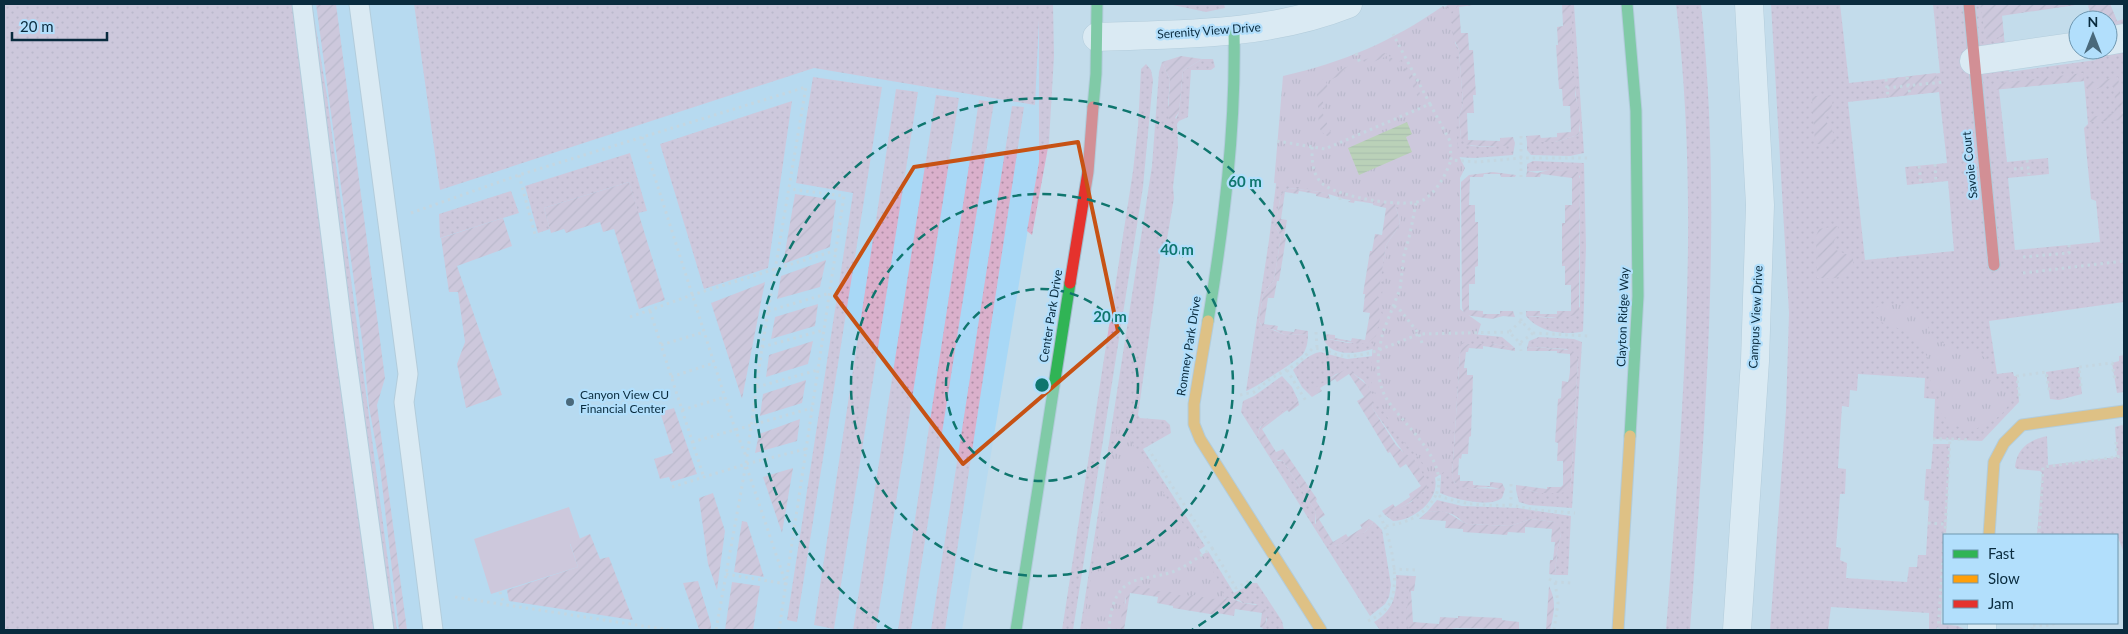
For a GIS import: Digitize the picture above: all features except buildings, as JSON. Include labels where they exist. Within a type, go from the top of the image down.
[{"type":"street","name":"Center Park Drive","points":[[1016,630],[1088,172],[1093,121],[1097,4]]},
{"type":"street","name":"Serenity View Drive","points":[[1097,37],[1234,32],[1302,20],[1348,4]]},
{"type":"street","name":"Clayton Ridge Way","points":[[1618,630],[1638,296],[1636,110],[1627,4]]},
{"type":"street","name":"Campus View Drive","points":[[1737,630],[1755,362],[1760,205],[1749,4]]},
{"type":"street","name":"Savoie Court","points":[[1969,4],[1994,264]]},
{"type":"street","name":"Romney Park Drive","points":[[1234,32],[1235,66],[1231,165],[1194,404],[1194,424],[1200,440],[1321,630]]},
{"type":"street","points":[[1974,61],[2068,47]]},
{"type":"street","points":[[1989,534],[1994,462],[2004,443],[2022,425],[2124,411]]},
{"type":"lane","points":[[302,4],[344,341],[384,630]]},
{"type":"lane","points":[[358,4],[408,374],[404,402],[434,630]]},
{"type":"path","points":[[1312,147],[1313,169],[1317,178],[1325,186],[1347,196],[1416,203],[1426,199],[1435,188],[1451,160],[1450,141],[1393,34]]},
{"type":"path","points":[[1356,53],[1360,63]]},
{"type":"path","points":[[1907,77],[1910,95]]},
{"type":"path","points":[[1886,79],[1888,97]]},
{"type":"path","points":[[1887,88],[1943,82]]},
{"type":"path","points":[[406,215],[518,175],[806,87],[762,347],[747,458],[716,630]]},
{"type":"path","points":[[1277,141],[1325,149],[1430,104]]},
{"type":"path","points":[[1521,136],[1521,177]]},
{"type":"path","points":[[642,137],[735,429],[747,458]]},
{"type":"path","points":[[1451,160],[1477,162],[1521,158],[1588,158]]},
{"type":"path","points":[[2027,160],[2029,175]]},
{"type":"path","points":[[1935,164],[1936,182]]},
{"type":"path","points":[[1919,166],[1921,183]]},
{"type":"path","points":[[518,175],[536,238]]},
{"type":"path","points":[[779,630],[844,196],[788,189]]},
{"type":"path","points":[[1340,193],[1340,200]]},
{"type":"path","points":[[1386,526],[1405,523],[1417,516],[1427,507],[1436,495],[1439,487],[1439,477],[1428,452],[1415,431],[1389,402],[1382,388],[1378,367],[1383,332],[1400,289],[1404,255],[1416,203]]},
{"type":"path","points":[[2015,258],[2069,253],[2069,245]]},
{"type":"path","points":[[630,317],[692,295],[837,250]]},
{"type":"path","points":[[1994,264],[2010,274],[2124,261]]},
{"type":"path","points":[[768,310],[830,293]]},
{"type":"path","points":[[1394,306],[1401,310],[1419,334],[1422,343]]},
{"type":"path","points":[[650,311],[704,478]]},
{"type":"path","points":[[1521,311],[1521,321],[1533,333]]},
{"type":"path","points":[[1240,395],[1254,392],[1270,379],[1297,364],[1312,349],[1317,348],[1345,356],[1379,350],[1419,334],[1509,332],[1521,321]]},
{"type":"path","points":[[762,347],[824,330]]},
{"type":"path","points":[[661,345],[704,332]]},
{"type":"path","points":[[1316,332],[1317,348]]},
{"type":"path","points":[[1509,332],[1520,343],[1521,351]]},
{"type":"path","points":[[1520,343],[1533,333],[1588,336]]},
{"type":"path","points":[[671,377],[714,363]]},
{"type":"path","points":[[757,387],[818,370]]},
{"type":"path","points":[[1287,370],[1306,401]]},
{"type":"path","points":[[682,410],[725,397]]},
{"type":"path","points":[[692,442],[812,408]]},
{"type":"path","points":[[1933,439],[1950,439]]},
{"type":"path","points":[[672,487],[746,464],[806,449]]},
{"type":"path","points":[[1149,450],[1236,588],[1254,578],[1260,581]]},
{"type":"path","points":[[2039,534],[2043,466],[2124,457]]},
{"type":"path","points":[[746,464],[786,584]]},
{"type":"path","points":[[1511,484],[1511,505]]},
{"type":"path","points":[[1436,495],[1468,505],[1511,505],[1536,510],[1575,513]]},
{"type":"path","points":[[1368,621],[1382,612],[1390,602],[1394,592],[1393,569],[1386,526],[1378,513]]},
{"type":"path","points":[[1928,523],[1946,524]]},
{"type":"path","points":[[1109,630],[1113,606],[1120,590],[1125,585],[1176,570],[1212,548]]},
{"type":"path","points":[[1938,630],[1943,558]]},
{"type":"path","points":[[1393,569],[1416,570]]},
{"type":"path","points":[[726,574],[786,584]]},
{"type":"path","points":[[1549,579],[1555,582],[1572,583]]},
{"type":"path","points":[[1554,630],[1558,603],[1555,582]]},
{"type":"path","points":[[500,592],[504,604]]},
{"type":"path","points":[[430,594],[669,630]]},
{"type":"path","points":[[2032,630],[2033,624],[2044,626],[2053,624]]},
{"type":"highlighted area","points":[[1078,142],[1118,331],[963,464],[835,296],[914,167]]},
{"type":"shaded area","points":[[4,4],[1040,4],[1039,162],[962,630],[4,630]]},
{"type":"shaded area","points":[[1407,122],[1412,134],[1406,137],[1412,152],[1359,175],[1348,148]]},
{"type":"green space","points":[[4,4],[312,4],[327,96],[397,630],[4,630]]},
{"type":"green space","points":[[316,4],[336,4],[385,378],[377,405],[407,630],[399,630],[380,467],[369,407],[363,347]]},
{"type":"green space","points":[[414,4],[1053,4],[1054,56],[1049,142],[1032,235],[1027,231],[1039,162],[1039,20],[1035,105],[814,68],[440,190]]},
{"type":"green space","points":[[1168,4],[1224,4],[1225,8],[1206,12]]},
{"type":"green space","points":[[1449,4],[1466,4],[1458,6],[1455,43],[1459,50],[1463,104],[1459,117],[1461,138],[1471,146],[1491,147],[1515,143],[1513,155],[1474,158],[1457,157],[1436,13]]},
{"type":"green space","points":[[1562,4],[1571,5],[1570,69],[1576,80],[1575,94],[1580,116],[1579,133],[1578,135],[1555,142],[1527,142],[1526,136],[1540,135],[1541,138],[1557,137],[1557,133],[1571,132],[1570,106],[1563,106],[1562,89],[1559,89],[1556,45],[1558,45],[1557,27],[1563,26]]},
{"type":"green space","points":[[1570,4],[1574,4],[1584,153],[1570,156],[1531,155],[1527,150],[1527,142],[1555,142],[1578,135],[1580,130],[1574,79],[1570,69]]},
{"type":"green space","points":[[1676,4],[1701,4],[1711,161],[1711,239],[1706,396],[1690,630],[1666,630],[1683,395],[1688,239],[1687,160]]},
{"type":"green space","points":[[1771,4],[1840,4],[1849,83],[1940,73],[1933,4],[2082,4],[2001,16],[2009,72],[2096,60],[2118,60],[2118,21],[2124,19],[2124,302],[1989,321],[1997,374],[2013,372],[2014,376],[2017,376],[2019,402],[1982,441],[1933,439],[1935,399],[1924,398],[1925,378],[1858,374],[1857,391],[1850,390],[1849,407],[1842,406],[1838,468],[1846,469],[1845,494],[1840,494],[1836,547],[1841,548],[1840,560],[1847,563],[1846,578],[1907,582],[1909,567],[1917,567],[1918,555],[1926,555],[1929,501],[1924,500],[1926,469],[1931,469],[1933,444],[1950,444],[1946,534],[1943,534],[1941,624],[1958,626],[1966,630],[1929,630],[1929,613],[1831,607],[1828,630],[1770,630],[1786,410],[1789,313]],"holes":[[[2084,81],[2088,124],[2084,128],[2091,199],[2096,201],[2100,242],[2015,250],[2008,178],[2049,174],[2048,158],[2007,162],[1999,89]],[[1939,92],[1947,163],[1905,167],[1907,185],[1948,181],[1954,251],[1865,260],[1848,102]]]},
{"type":"green space","points":[[1980,4],[2082,4],[2002,15],[2004,36],[1988,40],[1986,38]]},
{"type":"green space","points":[[2088,4],[2110,4],[2112,10],[2089,10]]},
{"type":"green space","points":[[2089,4],[2110,4],[2112,10],[2090,10]]},
{"type":"green space","points":[[1458,5],[1473,5],[1459,7],[1461,33],[1468,33],[1469,50],[1473,50],[1476,95],[1473,95],[1474,113],[1467,113],[1468,140],[1500,141],[1500,138],[1513,137],[1515,143],[1511,145],[1470,145],[1465,144],[1461,138],[1459,117],[1463,104],[1459,50],[1453,37],[1452,14]]},
{"type":"green space","points":[[1443,6],[1449,9],[1458,72],[1460,103],[1456,122],[1458,154],[1465,168],[1460,178],[1460,309],[1481,324],[1476,339],[1462,343],[1459,351],[1450,468],[1433,479],[1420,459],[1401,439],[1377,401],[1370,377],[1373,344],[1383,316],[1381,303],[1388,245],[1401,230],[1401,208],[1344,199],[1316,190],[1274,183],[1283,76],[1326,64],[1366,49],[1405,30]]},
{"type":"green space","points":[[1385,53],[1393,59],[1401,59],[1411,73],[1417,84],[1420,102],[1401,61],[1391,65],[1387,56],[1371,63],[1369,59],[1364,62],[1363,60]]},
{"type":"green space","points":[[1181,56],[1202,59],[1183,71],[1179,112],[1173,121],[1169,119],[1168,115],[1170,80],[1162,62]]},
{"type":"green space","points":[[1202,59],[1213,59],[1215,67],[1211,70],[1191,70],[1188,117],[1177,124],[1178,147],[1173,187],[1174,198],[1167,239],[1161,251],[1138,415],[1140,418],[1165,420],[1170,425],[1171,433],[1143,449],[1205,546],[1180,563],[1128,578],[1104,630],[1080,630],[1152,166],[1159,72],[1162,62],[1170,80],[1168,105],[1176,119],[1179,112],[1183,71]]},
{"type":"green space","points":[[1356,63],[1344,71],[1345,73],[1326,82],[1329,91],[1320,95],[1325,107],[1321,109],[1333,138],[1327,136],[1320,130],[1319,126],[1318,87],[1323,79]]},
{"type":"green space","points":[[1146,64],[1151,70],[1153,80],[1143,187],[1073,630],[1062,630],[1133,171],[1141,69]]},
{"type":"green space","points":[[1936,73],[1938,92],[1888,97],[1886,79]]},
{"type":"green space","points":[[2083,73],[2084,81],[1993,90],[1991,87],[1992,84]]},
{"type":"green space","points":[[813,77],[882,87],[797,622],[787,620],[853,193],[796,183]]},
{"type":"green space","points":[[2118,77],[2124,120],[2089,122],[2091,117],[2114,113],[2116,105],[2113,87],[2109,85],[2089,91],[2086,84]]},
{"type":"green space","points":[[896,89],[918,92],[834,629],[814,625]]},
{"type":"green space","points":[[936,95],[959,98],[876,630],[853,630]]},
{"type":"green space","points":[[1834,95],[1831,109],[1823,117],[1832,130],[1836,141],[1830,144],[1815,144],[1812,98],[1815,96]]},
{"type":"green space","points":[[979,100],[994,102],[911,630],[898,630]]},
{"type":"green space","points":[[792,101],[768,268],[704,289],[660,144]]},
{"type":"green space","points":[[1012,106],[1024,107],[945,630],[931,630]]},
{"type":"green space","points":[[1281,144],[1328,193],[1289,188],[1281,194],[1275,227],[1281,236],[1274,280],[1263,294],[1259,321],[1261,325],[1285,335],[1308,334],[1307,342],[1304,352],[1300,357],[1246,391],[1269,240]]},
{"type":"green space","points":[[630,153],[647,211],[638,213],[629,182],[544,208],[550,229],[538,233],[525,186]]},
{"type":"green space","points":[[1533,161],[1584,163],[1586,247],[1583,331],[1581,332],[1566,333],[1544,329],[1537,326],[1526,316],[1552,318],[1563,316],[1580,307],[1580,176],[1561,171],[1527,171],[1527,164]]},
{"type":"green space","points":[[1549,170],[1575,171],[1578,172],[1580,179],[1579,312],[1568,317],[1526,316],[1526,311],[1540,311],[1540,314],[1557,314],[1557,311],[1571,311],[1571,285],[1565,285],[1565,266],[1562,266],[1562,223],[1565,223],[1565,205],[1572,205],[1572,178],[1541,174],[1540,177],[1526,177],[1527,171],[1537,173]]},
{"type":"green space","points":[[1493,172],[1516,175],[1515,177],[1501,177],[1500,174],[1484,174],[1483,177],[1470,177],[1469,205],[1475,205],[1475,222],[1478,222],[1478,266],[1475,267],[1475,284],[1469,284],[1469,310],[1483,311],[1483,314],[1500,314],[1500,311],[1513,311],[1515,317],[1503,316],[1492,319],[1465,315],[1462,308],[1461,182],[1469,175]]},
{"type":"green space","points":[[629,182],[665,300],[639,309],[614,229],[603,232],[600,222],[566,233],[564,229],[551,233],[544,208]]},
{"type":"green space","points":[[1289,188],[1328,193],[1330,199],[1299,191],[1298,194],[1285,192],[1281,219],[1287,220],[1284,237],[1286,238],[1279,281],[1277,281],[1274,298],[1268,298],[1264,324],[1278,326],[1277,330],[1294,332],[1295,329],[1308,331],[1308,334],[1285,335],[1263,327],[1259,321],[1263,294],[1274,280],[1281,236],[1275,227],[1281,194]]},
{"type":"green space","points":[[511,191],[519,213],[440,238],[439,214]]},
{"type":"green space","points":[[795,194],[836,200],[830,247],[783,264]]},
{"type":"green space","points":[[1353,199],[1395,204],[1400,222],[1386,245],[1378,296],[1380,318],[1376,336],[1369,342],[1360,344],[1323,338],[1324,334],[1335,335],[1335,338],[1351,341],[1352,338],[1365,340],[1370,313],[1363,312],[1365,294],[1363,294],[1370,251],[1372,251],[1375,234],[1382,235],[1386,208],[1373,205],[1373,202],[1355,200],[1354,203],[1348,202]]},
{"type":"green space","points":[[1395,204],[1410,207],[1376,348],[1354,353],[1339,352],[1327,345],[1323,338],[1348,343],[1369,342],[1386,245],[1400,222]]},
{"type":"green space","points":[[503,218],[512,246],[457,266],[502,395],[466,408],[457,364],[465,342],[458,292],[449,292],[441,238]]},
{"type":"green space","points":[[1838,226],[1837,236],[1833,243],[1836,250],[1853,257],[1853,266],[1837,278],[1817,278],[1816,236],[1819,229]]},
{"type":"green space","points":[[826,260],[820,287],[777,299],[781,276]]},
{"type":"green space","points":[[765,282],[742,399],[711,303]]},
{"type":"green space","points":[[1910,303],[1929,322],[1928,330],[1938,340],[1953,349],[1976,351],[1988,360],[1991,375],[2012,396],[2006,409],[1996,419],[1970,431],[1949,423],[1941,413],[1941,393],[1931,384],[1928,358],[1916,339],[1900,329],[1881,322],[1872,309],[1884,305]]},
{"type":"green space","points":[[818,304],[815,326],[771,339],[775,317]]},
{"type":"green space","points":[[1472,334],[1502,337],[1515,348],[1492,344],[1468,344],[1460,354],[1452,477],[1455,483],[1467,488],[1505,489],[1502,498],[1489,502],[1462,500],[1440,493],[1441,476],[1433,457],[1439,363]]},
{"type":"green space","points":[[1539,337],[1574,339],[1582,342],[1572,508],[1529,505],[1519,502],[1516,490],[1529,490],[1538,493],[1560,492],[1570,487],[1571,482],[1578,360],[1567,349],[1527,348],[1529,341]]},
{"type":"green space","points":[[813,341],[808,364],[766,377],[769,355]]},
{"type":"green space","points":[[1468,344],[1492,344],[1515,348],[1515,351],[1483,346],[1483,349],[1469,348],[1468,352],[1466,352],[1464,368],[1467,368],[1467,375],[1473,375],[1471,436],[1469,437],[1468,454],[1462,454],[1461,459],[1459,458],[1458,475],[1460,475],[1460,481],[1473,481],[1473,485],[1490,486],[1490,482],[1502,483],[1505,489],[1462,487],[1454,482],[1452,477],[1460,354],[1462,348]]},
{"type":"green space","points":[[1527,348],[1571,350],[1576,354],[1578,360],[1571,482],[1570,487],[1565,492],[1538,493],[1529,490],[1516,490],[1516,485],[1547,489],[1547,487],[1561,487],[1563,485],[1563,461],[1557,461],[1558,443],[1555,442],[1558,399],[1561,398],[1562,381],[1568,382],[1570,354],[1557,353],[1557,351],[1527,351]]},
{"type":"green space","points":[[1320,352],[1347,359],[1373,356],[1435,478],[1433,494],[1429,501],[1423,508],[1409,517],[1393,521],[1385,515],[1411,502],[1418,494],[1424,491],[1403,452],[1373,409],[1370,390],[1363,380],[1349,371],[1336,374],[1309,394],[1302,387],[1293,370],[1308,357]]},
{"type":"green space","points":[[2124,355],[2124,392],[2117,393],[2112,363],[2119,361],[2119,356]]},
{"type":"green space","points":[[2079,367],[2082,394],[2059,400],[2050,399],[2046,372]]},
{"type":"green space","points":[[1344,370],[1349,370],[1367,385],[1372,393],[1373,409],[1396,445],[1414,459],[1424,476],[1427,487],[1420,495],[1385,515],[1382,511],[1393,504],[1395,507],[1410,497],[1409,494],[1421,486],[1406,464],[1400,468],[1390,452],[1388,453],[1357,401],[1364,397],[1349,374],[1337,382],[1335,379],[1320,388],[1322,391],[1312,397],[1309,394],[1315,388]]},
{"type":"green space","points":[[1282,376],[1292,387],[1298,400],[1292,407],[1260,427],[1258,433],[1278,461],[1283,461],[1316,512],[1315,523],[1335,546],[1365,532],[1374,522],[1382,530],[1391,585],[1389,597],[1385,604],[1370,616],[1241,412],[1243,401],[1254,396]]},
{"type":"green space","points":[[806,380],[802,403],[760,416],[763,394]]},
{"type":"green space","points":[[1298,400],[1299,405],[1289,412],[1287,410],[1262,429],[1276,452],[1283,449],[1317,499],[1316,501],[1325,515],[1319,519],[1333,542],[1346,534],[1348,537],[1362,528],[1360,525],[1369,519],[1374,522],[1358,537],[1335,546],[1329,545],[1316,527],[1316,512],[1283,461],[1271,456],[1258,436],[1259,430],[1263,425]]},
{"type":"green space","points":[[674,408],[697,474],[671,482],[669,477],[660,479],[654,459],[673,453],[660,412]]},
{"type":"green space","points":[[800,419],[797,441],[755,453],[759,434]]},
{"type":"green space","points":[[1118,421],[1219,581],[1227,608],[1125,590],[1120,630],[1082,630]]},
{"type":"green space","points":[[2124,426],[2124,553],[2118,534],[2037,534],[2042,473],[2040,471],[2017,469],[2015,467],[2018,454],[2030,442],[2047,436],[2048,465],[2117,457],[2115,427]]},
{"type":"green space","points":[[793,468],[782,533],[763,477]]},
{"type":"green space","points":[[713,493],[725,531],[717,590],[708,564],[699,498]]},
{"type":"green space","points":[[1437,500],[1462,506],[1518,508],[1571,516],[1568,575],[1555,575],[1561,534],[1554,522],[1531,519],[1510,526],[1468,524],[1447,513],[1427,512]]},
{"type":"green space","points":[[569,507],[580,539],[570,544],[578,567],[491,594],[474,539]]},
{"type":"green space","points":[[1440,511],[1448,513],[1468,524],[1510,526],[1531,519],[1554,522],[1560,527],[1561,534],[1555,575],[1549,574],[1550,560],[1553,560],[1555,542],[1551,542],[1552,529],[1525,527],[1525,533],[1508,532],[1507,535],[1463,532],[1463,529],[1445,528],[1446,521],[1419,519],[1427,512]]},
{"type":"green space","points":[[742,521],[747,522],[764,577],[734,572]]},
{"type":"green space","points":[[590,534],[600,559],[609,557],[633,620],[509,601],[507,590],[578,567],[570,543]]},
{"type":"green space","points":[[1208,551],[1234,593],[1253,583],[1257,583],[1282,621],[1284,630],[1264,630],[1267,619],[1256,604],[1139,586],[1126,595],[1120,630],[1111,630],[1124,589],[1183,568]]},
{"type":"green space","points":[[1396,575],[1413,576],[1407,612],[1413,630],[1380,630],[1374,622],[1390,608],[1396,589]]},
{"type":"green space","points":[[1413,576],[1416,576],[1414,591],[1411,591],[1413,622],[1439,624],[1440,617],[1458,618],[1458,616],[1502,618],[1502,620],[1519,622],[1519,629],[1543,630],[1456,628],[1446,630],[1413,630],[1409,628],[1406,620],[1410,582]]},
{"type":"green space","points":[[698,581],[711,624],[711,630],[699,629],[683,583]]},
{"type":"green space","points":[[732,582],[760,586],[753,630],[725,630]]},
{"type":"green space","points":[[1133,586],[1142,586],[1157,591],[1168,591],[1182,596],[1194,595],[1210,599],[1230,598],[1243,603],[1262,606],[1267,612],[1265,629],[1262,630],[1263,628],[1260,627],[1262,613],[1235,609],[1234,616],[1217,613],[1216,615],[1173,608],[1173,606],[1157,603],[1158,597],[1130,593],[1124,630],[1120,630],[1122,611],[1126,602],[1126,592]]},
{"type":"green space","points":[[1549,586],[1554,608],[1550,630],[1546,630]]},
{"type":"traffic: fast","points":[[1093,107],[1096,74],[1097,4]]},
{"type":"traffic: fast","points":[[1627,4],[1636,111],[1638,296],[1630,436]]},
{"type":"traffic: fast","points":[[1208,321],[1228,176],[1233,104],[1234,31]]},
{"type":"traffic: fast","points":[[1016,630],[1070,283]]},
{"type":"traffic: slow","points":[[1208,321],[1194,404],[1194,424],[1200,439],[1321,630]]},
{"type":"traffic: slow","points":[[1989,534],[1994,462],[2004,443],[2022,425],[2124,411]]},
{"type":"traffic: slow","points":[[1618,630],[1630,436]]},
{"type":"traffic: jam","points":[[1969,4],[1994,265]]},
{"type":"traffic: jam","points":[[1070,283],[1088,172],[1093,107]]},
{"type":"place","name":"Canyon View CU Financial Center","points":[[570,402]]}]
